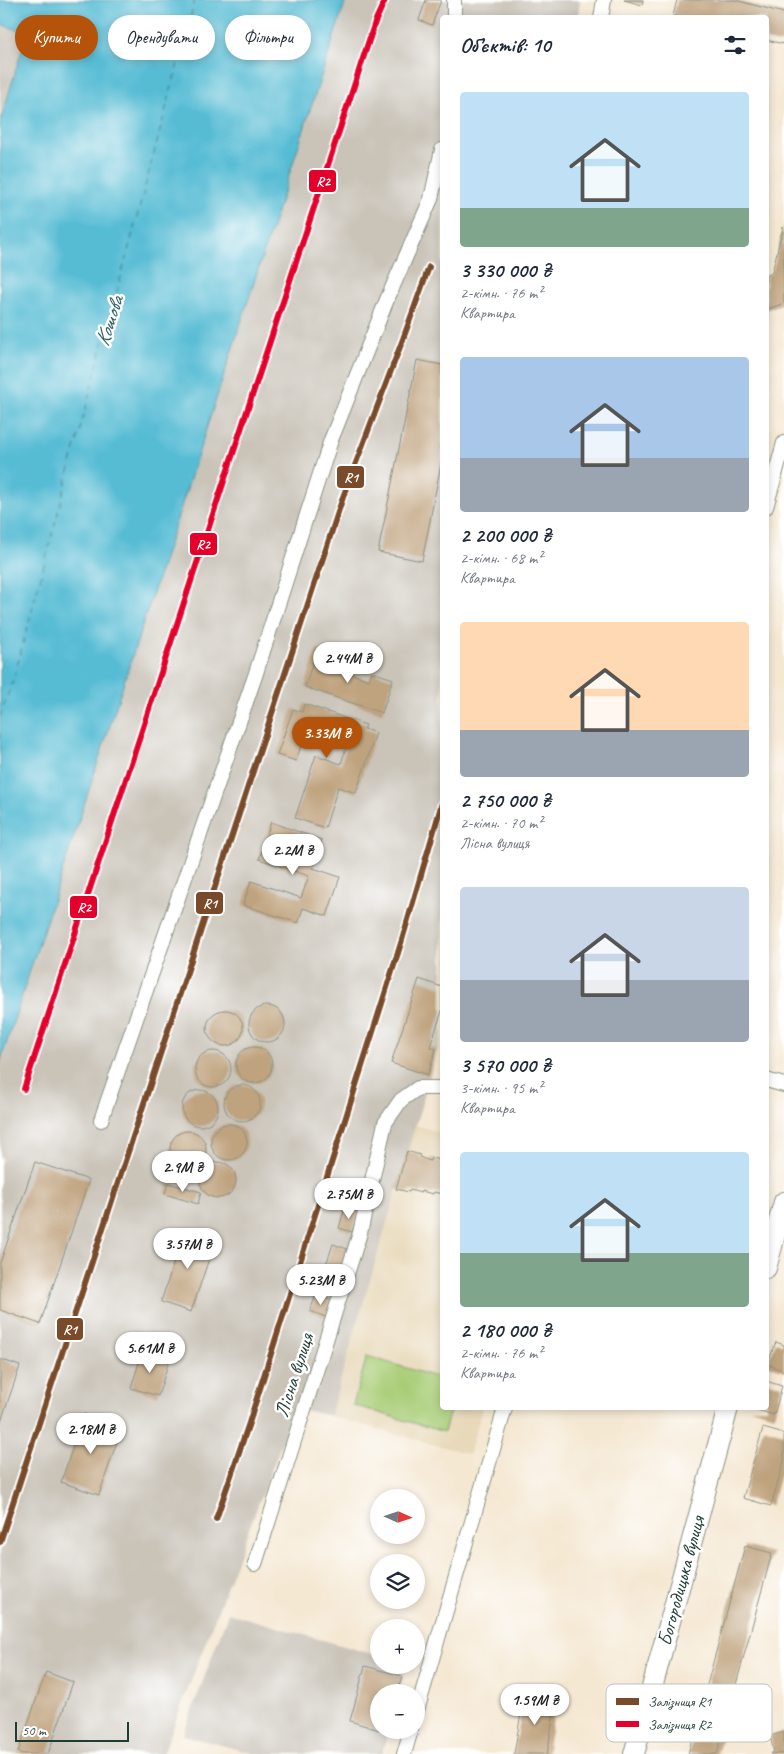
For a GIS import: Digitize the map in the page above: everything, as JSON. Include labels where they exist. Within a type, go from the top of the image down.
[{"type":"street","points":[[454,0],[454,15]]},
{"type":"street","points":[[602,15],[604,0]]},
{"type":"street","points":[[102,1120],[255,676],[331,440],[386,302],[431,199],[440,159]]},
{"type":"street","points":[[769,497],[784,443]]},
{"type":"street","points":[[769,1081],[784,1085]]},
{"type":"street","name":"Лісна вулиця","points":[[255,1564],[360,1233],[385,1123],[402,1100],[418,1088],[440,1088]]},
{"type":"street","points":[[769,1257],[784,1202]]},
{"type":"street","points":[[425,1684],[504,1410]]},
{"type":"street","name":"Богородицька вулиця","points":[[653,1684],[727,1410]]},
{"type":"street","points":[[404,1754],[408,1739]]},
{"type":"shaded area","points":[[346,0],[580,0],[578,15],[440,15],[440,1042],[330,1416],[295,1408],[163,1754],[0,1754],[0,1165],[2,1158],[0,1157],[0,1063]]},
{"type":"shaded area","points":[[0,24],[15,29],[15,60],[19,60],[0,122]]},
{"type":"shaded area","points":[[415,1125],[440,1132],[440,1410],[482,1410],[469,1454],[330,1416]]},
{"type":"shaded area","points":[[228,1613],[370,1653],[370,1674],[404,1674],[401,1684],[370,1684],[370,1739],[386,1739],[382,1754],[255,1754],[183,1735]]},
{"type":"green space","points":[[367,1356],[440,1378],[440,1410],[450,1410],[444,1432],[353,1405]]},
{"type":"water","name":"Кошова","points":[[0,0],[346,0],[0,1063],[0,122],[19,60],[98,60],[98,15],[15,15],[15,29],[0,24]]},
{"type":"building","points":[[426,0],[441,0],[432,25],[419,20]]},
{"type":"building","points":[[624,0],[643,0],[642,5]]},
{"type":"building","points":[[677,0],[735,0],[784,13],[784,44],[769,41],[769,15],[673,15]]},
{"type":"building","points":[[783,227],[784,303],[769,309],[769,274],[772,273]]},
{"type":"building","points":[[417,360],[440,365],[440,469],[422,561],[378,552]]},
{"type":"building","points":[[317,649],[338,656],[334,668],[369,680],[372,672],[393,679],[382,713],[305,687]]},
{"type":"building","points":[[304,704],[366,725],[364,729],[376,733],[356,793],[338,787],[325,828],[295,818],[316,755],[341,764],[346,748],[305,734],[296,761],[277,755],[293,709],[302,712]]},
{"type":"building","points":[[271,822],[322,840],[313,868],[340,877],[327,916],[303,908],[298,923],[243,905],[251,881],[301,898],[309,876],[259,859]]},
{"type":"building","points":[[419,979],[440,986],[440,1017],[430,1047],[436,1049],[428,1075],[391,1063]]},
{"type":"building","points":[[267,1006],[274,1007],[280,1011],[284,1017],[284,1031],[280,1037],[274,1041],[267,1042],[260,1041],[254,1037],[250,1031],[249,1024],[250,1017],[254,1011],[260,1007]]},
{"type":"building","points":[[225,1010],[232,1011],[238,1015],[242,1021],[242,1035],[238,1041],[232,1045],[225,1046],[218,1045],[212,1041],[208,1035],[207,1028],[208,1021],[212,1015],[218,1011]]},
{"type":"building","points":[[254,1047],[261,1048],[267,1052],[271,1058],[271,1072],[267,1078],[261,1082],[254,1083],[247,1082],[241,1078],[237,1072],[236,1065],[237,1058],[241,1052],[247,1048]]},
{"type":"building","points":[[213,1051],[220,1052],[226,1056],[230,1062],[230,1076],[226,1082],[220,1086],[213,1087],[206,1086],[200,1082],[196,1076],[195,1069],[196,1062],[200,1056],[206,1052]]},
{"type":"building","points":[[242,1085],[249,1086],[255,1090],[259,1096],[259,1110],[255,1116],[249,1120],[242,1121],[235,1120],[229,1116],[225,1110],[224,1103],[225,1096],[229,1090],[235,1086]]},
{"type":"building","points":[[200,1090],[207,1091],[213,1095],[217,1101],[217,1115],[213,1121],[207,1125],[200,1126],[193,1125],[187,1121],[183,1115],[182,1108],[183,1101],[187,1095],[193,1091]]},
{"type":"building","points":[[229,1124],[236,1125],[242,1129],[246,1135],[246,1149],[242,1155],[236,1159],[229,1160],[222,1159],[216,1155],[212,1149],[211,1142],[212,1135],[216,1129],[222,1125]]},
{"type":"building","points":[[188,1131],[195,1132],[201,1136],[205,1142],[205,1156],[201,1162],[195,1166],[188,1167],[181,1166],[175,1162],[171,1156],[170,1149],[171,1142],[175,1136],[181,1132]]},
{"type":"building","points":[[407,1151],[420,1155],[419,1157],[430,1161],[431,1157],[440,1160],[440,1194],[421,1191],[421,1193],[410,1190],[409,1192],[396,1189]]},
{"type":"building","points":[[35,1162],[89,1180],[40,1324],[0,1310],[0,1263]]},
{"type":"building","points":[[218,1162],[225,1163],[231,1167],[235,1173],[235,1187],[231,1193],[225,1197],[218,1198],[211,1197],[205,1193],[201,1187],[200,1180],[201,1173],[205,1167],[211,1163]]},
{"type":"building","points":[[168,1183],[201,1192],[198,1204],[165,1194]]},
{"type":"building","points":[[345,1208],[359,1213],[352,1232],[339,1228]]},
{"type":"building","points":[[185,1228],[216,1238],[191,1312],[161,1302]]},
{"type":"building","points":[[333,1244],[350,1250],[334,1294],[318,1289]]},
{"type":"building","points":[[316,1295],[331,1300],[326,1317],[310,1311]]},
{"type":"building","points":[[776,1342],[784,1345],[784,1371],[769,1365],[769,1359]]},
{"type":"building","points":[[142,1353],[169,1361],[158,1396],[131,1388]]},
{"type":"building","points":[[0,1359],[20,1366],[0,1424]]},
{"type":"building","points":[[769,1382],[782,1386],[774,1415],[757,1410],[769,1410]]},
{"type":"building","points":[[84,1414],[122,1427],[99,1495],[61,1482]]},
{"type":"building","points":[[763,1428],[784,1434],[784,1461],[771,1506],[743,1498]]},
{"type":"building","points":[[745,1546],[772,1553],[736,1684],[707,1684]]},
{"type":"building","points":[[365,1666],[370,1667],[370,1674],[395,1674],[402,1676],[400,1684],[370,1684],[370,1727],[350,1721]]},
{"type":"building","points":[[46,1672],[73,1682],[48,1754],[23,1754],[18,1752]]},
{"type":"building","points":[[524,1696],[556,1702],[547,1754],[514,1754]]},
{"type":"building","points":[[784,1732],[784,1754],[770,1754],[774,1752],[772,1735]]},
{"type":"building","points":[[691,1742],[720,1742],[717,1754],[688,1754]]},
{"type":"ferry route","points":[[0,717],[14,677],[195,0]]},
{"type":"rail line","name":"R2","points":[[24,1089],[375,22],[385,0]]},
{"type":"rail line","name":"R1","points":[[0,1542],[343,497],[429,267]]},
{"type":"rail line","name":"R1","points":[[216,1519],[249,1423],[402,940],[440,810]]}]
